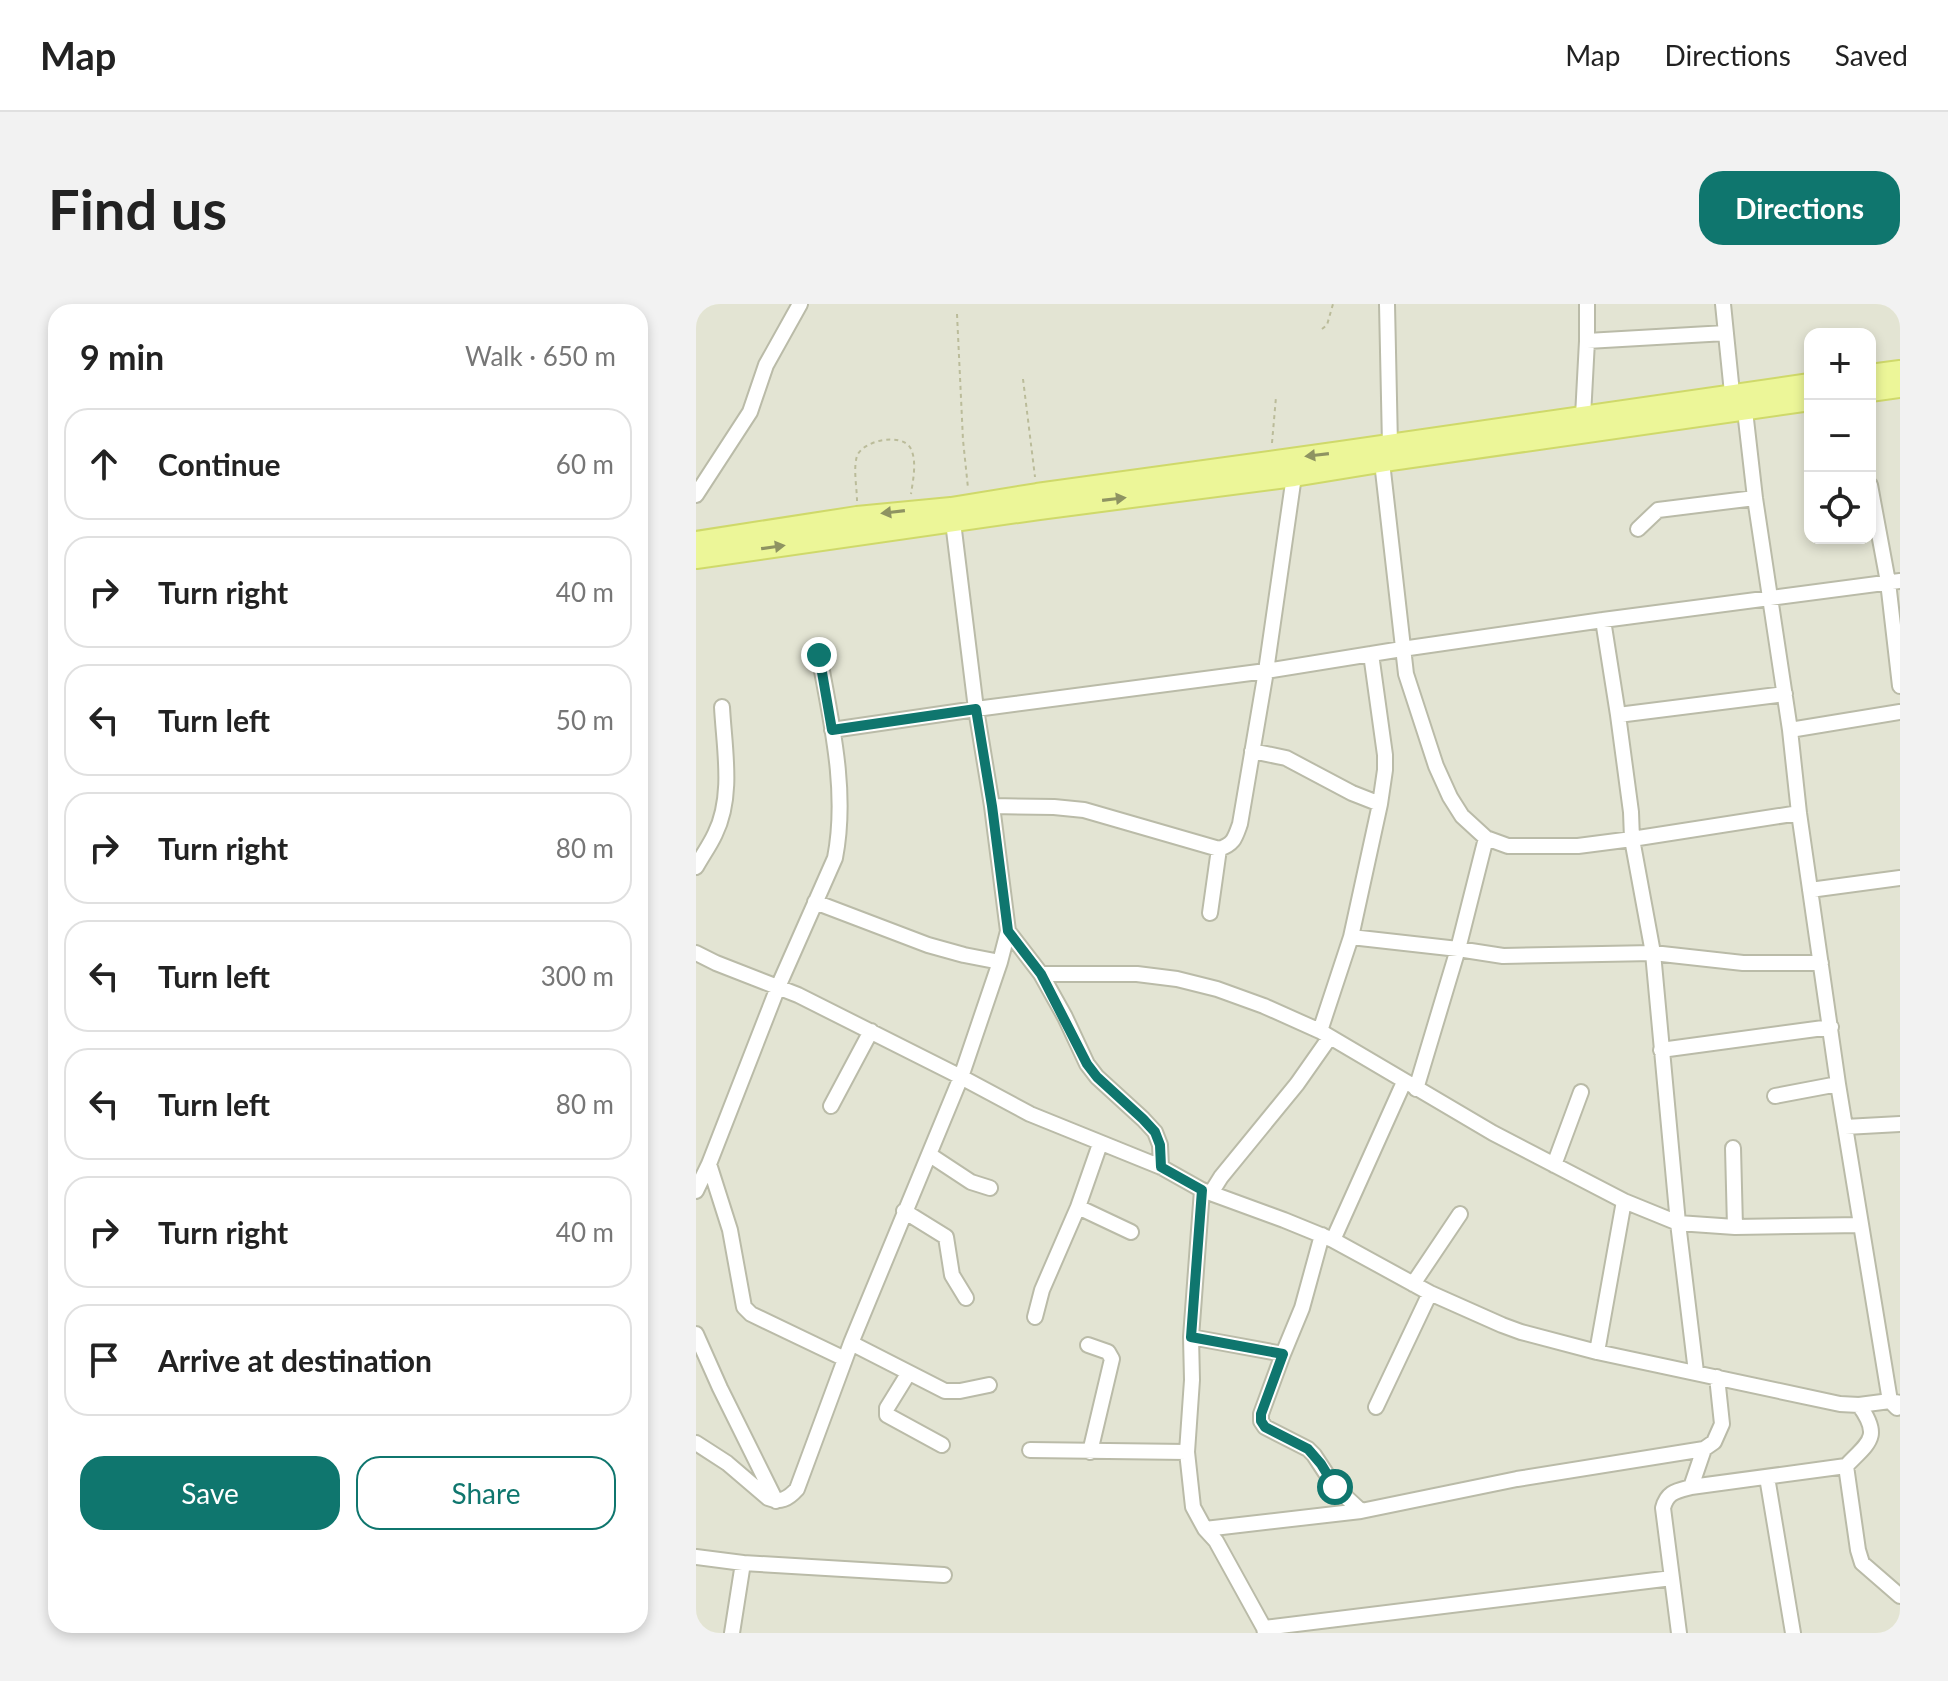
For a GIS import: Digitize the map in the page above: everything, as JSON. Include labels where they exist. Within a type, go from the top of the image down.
[{"type":"main road","points":[[1876,374],[1900,371]]},
{"type":"main road","points":[[696,542],[1270,461],[1386,453],[1738,402],[1804,386]]},
{"type":"main road","points":[[1876,390],[1900,387]]},
{"type":"main road","points":[[696,558],[1294,476],[1386,453],[1583,416],[1738,402],[1804,400]]},
{"type":"street","points":[[696,495],[750,412],[766,365],[800,304]]},
{"type":"street","points":[[1387,304],[1386,453],[1402,649],[1415,705],[1436,766],[1462,816],[1486,838],[1508,846],[1526,847],[1578,846],[1799,813]]},
{"type":"street","points":[[1583,416],[1587,304]]},
{"type":"street","points":[[696,953],[871,1031],[1030,1114],[1161,1167],[1207,1191],[1327,1238],[1430,1293],[1521,1332],[1597,1352],[1840,1404],[1897,1405],[1861,1225],[1838,1084],[1785,694],[1723,304]]},
{"type":"street","points":[[1587,341],[1726,333]]},
{"type":"street","points":[[992,806],[1084,810],[1219,849],[1229,845],[1240,824],[1294,476]]},
{"type":"street","points":[[1638,529],[1658,510],[1755,498]]},
{"type":"street","points":[[1876,509],[1894,582],[1900,686]]},
{"type":"street","points":[[696,1443],[776,1501],[787,1498],[797,1489],[851,1343],[961,1077],[1000,962],[1008,931],[953,522]]},
{"type":"street","points":[[832,730],[1266,671],[1603,620],[1894,582]]},
{"type":"street","points":[[1603,620],[1631,812],[1632,839],[1653,953],[1678,1223],[1696,1372]]},
{"type":"street","points":[[1371,654],[1385,770],[1351,937],[1325,1034],[1297,1084],[1207,1191],[1191,1337],[1192,1380],[1187,1452],[1193,1507],[1216,1541],[1264,1630],[1672,1578]]},
{"type":"street","points":[[696,1191],[838,845],[839,790],[819,655]]},
{"type":"street","points":[[1618,715],[1785,694]]},
{"type":"street","points":[[696,867],[716,832],[721,816],[725,790],[722,707]]},
{"type":"street","points":[[1790,730],[1900,712]]},
{"type":"street","points":[[1252,751],[1286,758],[1352,793],[1380,804]]},
{"type":"street","points":[[1361,1511],[1335,1487],[1308,1449],[1265,1427],[1261,1414],[1327,1238],[1410,1085],[1458,949],[1486,838]]},
{"type":"street","points":[[1210,913],[1219,849]]},
{"type":"street","points":[[1810,890],[1900,878]]},
{"type":"street","points":[[815,902],[928,945],[1000,962]]},
{"type":"street","points":[[1008,931],[1041,974],[1092,1071],[1155,1132],[1160,1145],[1161,1167]]},
{"type":"street","points":[[1351,937],[1503,956],[1653,953],[1743,963],[1821,963]]},
{"type":"street","points":[[1041,974],[1137,974],[1177,979],[1264,1006],[1325,1034],[1493,1133],[1554,1165],[1624,1201],[1678,1223],[1735,1227],[1861,1225]]},
{"type":"street","points":[[1661,1050],[1831,1027]]},
{"type":"street","points":[[831,1106],[871,1031]]},
{"type":"street","points":[[1775,1096],[1838,1084]]},
{"type":"street","points":[[1554,1165],[1581,1092]]},
{"type":"street","points":[[1845,1127],[1900,1124]]},
{"type":"street","points":[[1035,1317],[1042,1290],[1078,1207],[1100,1144]]},
{"type":"street","points":[[1733,1148],[1735,1227]]},
{"type":"street","points":[[930,1155],[971,1182],[990,1188]]},
{"type":"street","points":[[709,1164],[730,1230],[744,1307],[751,1314],[845,1359]]},
{"type":"street","points":[[1597,1352],[1624,1201]]},
{"type":"street","points":[[1078,1207],[1131,1232]]},
{"type":"street","points":[[904,1211],[946,1237],[952,1275],[966,1298]]},
{"type":"street","points":[[1413,1284],[1460,1214]]},
{"type":"street","points":[[1376,1407],[1430,1293]]},
{"type":"street","points":[[696,1334],[776,1501]]},
{"type":"street","points":[[1191,1337],[1283,1354]]},
{"type":"street","points":[[851,1343],[945,1391],[989,1385]]},
{"type":"street","points":[[1088,1345],[1108,1352],[1112,1359],[1090,1452]]},
{"type":"street","points":[[908,1374],[887,1408],[887,1415],[942,1445]]},
{"type":"street","points":[[1205,1529],[1361,1511],[1517,1479],[1704,1449],[1714,1442],[1722,1424],[1717,1377]]},
{"type":"street","points":[[1679,1633],[1663,1508],[1665,1499],[1671,1492],[1691,1487],[1846,1466],[1870,1441],[1872,1433],[1869,1419],[1859,1405]]},
{"type":"street","points":[[1691,1487],[1704,1449]]},
{"type":"street","points":[[1030,1450],[1187,1452]]},
{"type":"street","points":[[1846,1466],[1862,1563],[1900,1596]]},
{"type":"street","points":[[1767,1477],[1793,1633]]},
{"type":"street","points":[[1325,1516],[1335,1487]]},
{"type":"street","points":[[696,1557],[743,1563],[944,1575]]},
{"type":"street","points":[[732,1633],[743,1563]]},
{"type":"path","points":[[1322,329],[1327,325],[1333,304]]},
{"type":"path","points":[[957,314],[965,471],[968,488],[976,503]]},
{"type":"path","points":[[1023,379],[1037,494]]},
{"type":"path","points":[[1270,461],[1276,397]]},
{"type":"path","points":[[857,517],[858,453],[875,442],[898,439],[907,443],[911,450],[914,477],[908,511]]},
{"type":"shaded area","points":[[696,304],[1900,304],[1900,1633],[696,1633]]},
{"type":"route","points":[[819,655],[832,730],[976,709],[1008,931],[1041,974],[1087,1064],[1155,1132],[1160,1145],[1161,1167],[1202,1190],[1191,1337],[1283,1354],[1261,1421],[1265,1427],[1308,1449],[1335,1487]]}]
